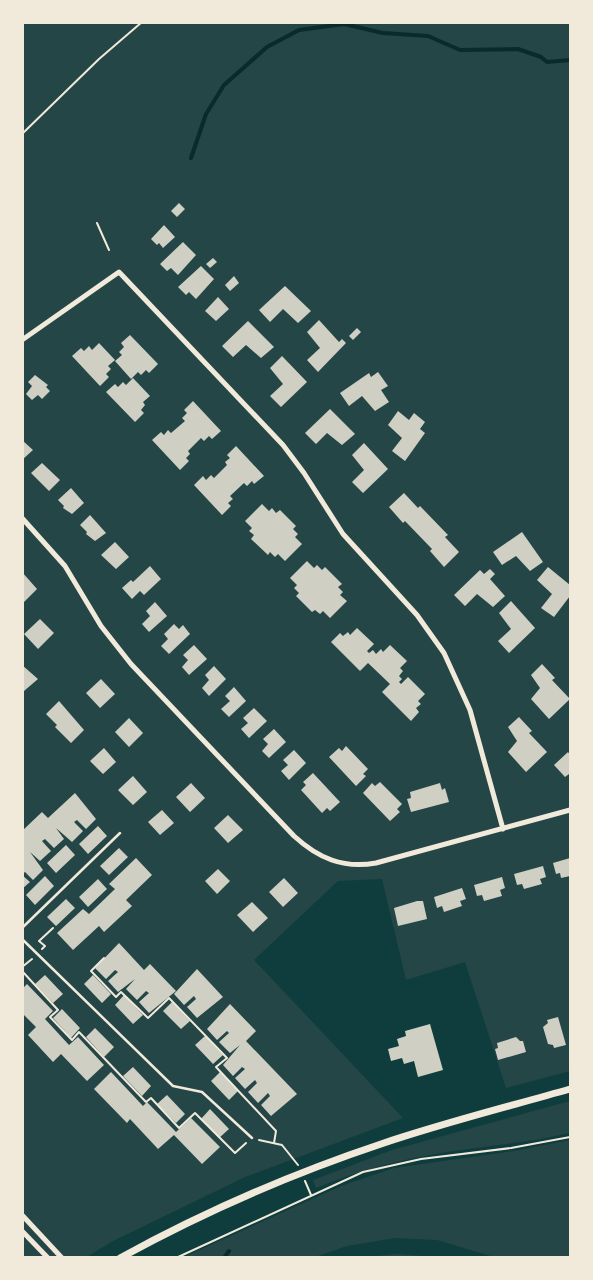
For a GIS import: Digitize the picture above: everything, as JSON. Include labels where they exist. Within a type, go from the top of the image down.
[{"type":"main road","points":[[120,1258],[229,1203],[302,1173],[380,1144],[570,1089]]},
{"type":"street","points":[[22,340],[119,272],[283,445],[304,473],[342,534],[433,636],[463,692],[503,829]]},
{"type":"street","points":[[22,518],[69,572],[102,626],[131,664],[282,823],[318,855],[337,863],[366,865],[570,810]]},
{"type":"street","points":[[22,1214],[62,1258]]},
{"type":"street","points":[[22,1231],[48,1258]]},
{"type":"lane","points":[[22,928],[120,833]]},
{"type":"lane","points":[[22,939],[173,1086],[202,1092],[252,1138]]},
{"type":"path","points":[[22,134],[99,59],[142,22]]},
{"type":"path","points":[[97,223],[109,250]]},
{"type":"path","points":[[104,958],[91,971],[116,997],[122,992],[148,1018],[169,998],[227,1058],[216,1067],[276,1131],[274,1143]]},
{"type":"path","points":[[22,970],[58,1010],[50,1017],[72,1040],[79,1032],[146,1102],[151,1098],[179,1128],[195,1113],[235,1153],[252,1138],[282,1145],[296,1160],[311,1194]]},
{"type":"path","points":[[176,1258],[311,1194],[363,1172],[421,1159],[511,1148],[570,1137]]},
{"type":"shaded area","points":[[23,23],[570,23],[570,1071],[506,1088],[465,962],[406,980],[382,879],[338,881],[254,960],[403,1118],[245,1177],[111,1242],[87,1257],[23,1257]]},
{"type":"shaded area","points":[[570,1101],[570,1133],[401,1161],[372,1168],[316,1188],[313,1180],[392,1150]]},
{"type":"shaded area","points":[[570,1140],[570,1257],[494,1257],[437,1240],[395,1238],[347,1246],[315,1257],[184,1257],[341,1186],[394,1168],[514,1151]]},
{"type":"shaded area","points":[[396,1254],[436,1257],[366,1257]]},
{"type":"building","points":[[179,203],[185,209],[177,217],[171,211]]},
{"type":"building","points":[[164,225],[175,237],[163,248],[159,243],[157,245],[151,239]]},
{"type":"building","points":[[183,242],[196,255],[178,275],[171,268],[167,271],[160,264]]},
{"type":"building","points":[[213,258],[217,262],[210,268],[206,264]]},
{"type":"building","points":[[201,266],[214,279],[196,299],[189,292],[186,295],[178,287]]},
{"type":"building","points":[[234,276],[239,283],[230,291],[225,285]]},
{"type":"building","points":[[285,286],[311,311],[298,323],[283,309],[270,322],[259,310]]},
{"type":"building","points":[[218,297],[229,309],[216,321],[205,311]]},
{"type":"building","points":[[319,320],[339,342],[342,339],[346,343],[318,372],[307,360],[320,348],[307,332]]},
{"type":"building","points":[[248,321],[274,347],[261,358],[246,345],[233,357],[222,346]]},
{"type":"building","points":[[357,328],[361,332],[353,340],[349,336]]},
{"type":"building","points":[[130,335],[158,364],[149,373],[146,370],[141,375],[138,372],[131,379],[115,361],[122,355],[119,352],[124,347],[121,343]]},
{"type":"building","points":[[99,343],[115,360],[108,366],[111,369],[106,374],[109,377],[100,386],[72,356],[81,348],[84,351],[89,346],[92,350]]},
{"type":"building","points":[[282,356],[307,382],[281,407],[270,396],[283,384],[270,368]]},
{"type":"building","points":[[378,372],[388,386],[381,390],[389,402],[375,411],[362,396],[349,406],[340,393],[369,373],[371,377]]},
{"type":"building","points":[[35,375],[48,385],[46,387],[50,391],[42,399],[38,395],[32,400],[26,394],[32,386],[28,382]]},
{"type":"building","points":[[133,378],[150,396],[143,402],[145,405],[141,410],[144,413],[135,422],[106,392],[115,384],[118,387],[123,382],[126,385]]},
{"type":"building","points":[[193,401],[221,431],[212,439],[209,436],[204,441],[201,438],[188,451],[190,454],[186,458],[189,461],[180,470],[152,440],[161,432],[164,435],[168,430],[171,433],[185,421],[182,418],[187,413],[184,410]]},
{"type":"building","points":[[330,409],[355,434],[342,445],[327,433],[316,444],[305,433]]},
{"type":"building","points":[[398,411],[409,420],[414,413],[425,422],[420,429],[425,433],[405,461],[392,451],[402,438],[388,425]]},
{"type":"building","points":[[22,440],[33,450],[22,460]]},
{"type":"building","points":[[364,443],[388,469],[363,493],[352,482],[364,470],[352,455]]},
{"type":"building","points":[[236,446],[264,476],[254,484],[252,481],[247,486],[244,483],[230,496],[233,499],[228,503],[231,506],[222,515],[194,485],[203,476],[206,480],[211,475],[214,478],[227,465],[225,462],[230,458],[227,455]]},
{"type":"building","points":[[42,463],[60,480],[49,491],[31,473]]},
{"type":"building","points":[[71,488],[84,503],[72,514],[63,508],[64,506],[58,500]]},
{"type":"building","points":[[404,493],[418,508],[420,506],[448,535],[445,537],[459,552],[444,567],[430,551],[432,549],[405,521],[403,523],[389,507]]},
{"type":"building","points":[[262,504],[269,511],[272,508],[276,513],[280,510],[296,526],[293,529],[298,534],[295,537],[302,544],[285,561],[278,554],[275,557],[270,552],[268,555],[251,539],[254,535],[249,531],[252,528],[245,521]]},
{"type":"building","points":[[90,515],[106,533],[95,541],[86,534],[87,532],[80,525]]},
{"type":"building","points":[[522,532],[543,562],[530,571],[516,556],[502,565],[493,552]]},
{"type":"building","points":[[115,542],[129,557],[116,569],[101,555]]},
{"type":"building","points":[[307,561],[314,568],[317,565],[322,570],[325,567],[342,584],[338,587],[343,592],[340,595],[347,601],[330,618],[323,611],[320,614],[315,610],[312,612],[296,596],[299,593],[294,588],[297,585],[290,578]]},
{"type":"building","points":[[150,566],[161,579],[144,595],[140,591],[132,599],[122,588],[131,580],[133,582]]},
{"type":"building","points":[[548,567],[570,585],[570,596],[554,617],[541,608],[552,594],[537,580]]},
{"type":"building","points":[[490,569],[495,574],[490,579],[505,596],[493,607],[477,594],[465,606],[454,595],[480,570],[484,574]]},
{"type":"building","points":[[22,572],[37,589],[24,602],[22,601]]},
{"type":"building","points":[[511,601],[535,628],[509,653],[498,641],[511,629],[499,613]]},
{"type":"building","points":[[155,602],[167,616],[149,632],[142,624],[150,616],[146,611]]},
{"type":"building","points":[[40,619],[54,633],[38,649],[24,634]]},
{"type":"building","points":[[174,624],[179,629],[183,625],[190,634],[169,654],[161,646],[168,639],[164,634]]},
{"type":"building","points":[[357,628],[374,644],[367,651],[369,653],[373,650],[376,654],[381,649],[383,652],[390,645],[407,661],[400,668],[403,671],[399,676],[402,679],[399,682],[401,684],[408,677],[425,694],[418,701],[421,704],[416,708],[419,712],[411,721],[382,692],[390,684],[368,663],[360,671],[331,642],[340,633],[343,636],[348,632],[350,635]]},
{"type":"building","points":[[194,645],[207,659],[189,675],[182,667],[188,660],[183,655]]},
{"type":"building","points":[[542,664],[555,678],[552,680],[570,699],[549,719],[531,699],[540,688],[531,675]]},
{"type":"building","points":[[22,665],[38,679],[24,691],[22,689]]},
{"type":"building","points":[[214,666],[226,679],[209,696],[202,688],[209,680],[205,675]]},
{"type":"building","points":[[101,679],[115,694],[100,708],[86,693]]},
{"type":"building","points":[[234,687],[246,701],[229,717],[221,709],[230,701],[225,696]]},
{"type":"building","points":[[59,701],[84,730],[71,743],[55,727],[57,725],[46,714]]},
{"type":"building","points":[[254,708],[267,721],[249,738],[241,729],[248,723],[243,718]]},
{"type":"building","points":[[519,717],[532,731],[529,733],[547,752],[526,772],[508,752],[517,741],[508,727]]},
{"type":"building","points":[[129,718],[143,733],[129,747],[115,732]]},
{"type":"building","points":[[274,729],[286,742],[269,758],[262,751],[268,744],[263,739]]},
{"type":"building","points":[[346,746],[368,769],[363,774],[366,776],[356,786],[329,757],[339,748],[342,751]]},
{"type":"building","points":[[104,748],[116,762],[103,774],[90,761]]},
{"type":"building","points":[[294,750],[306,763],[289,780],[281,771],[288,765],[283,760]]},
{"type":"building","points":[[568,752],[570,755],[570,776],[569,774],[565,777],[554,765]]},
{"type":"building","points":[[313,773],[340,802],[330,811],[327,808],[322,813],[301,790],[306,785],[303,782]]},
{"type":"building","points":[[133,776],[147,792],[133,805],[118,790]]},
{"type":"building","points":[[380,782],[402,804],[397,809],[400,812],[390,821],[363,793],[372,783],[375,786]]},
{"type":"building","points":[[191,783],[205,798],[190,812],[176,797]]},
{"type":"building","points":[[440,783],[442,790],[445,788],[449,802],[411,812],[407,799],[411,798],[410,792]]},
{"type":"building","points":[[75,793],[96,819],[86,829],[77,820],[74,822],[83,831],[72,842],[56,828],[64,839],[54,848],[45,839],[42,841],[51,851],[40,861],[30,852],[43,870],[33,880],[25,872],[22,874],[22,831],[42,812],[48,818]]},
{"type":"building","points":[[162,810],[174,823],[160,835],[148,822]]},
{"type":"building","points":[[228,815],[243,830],[228,843],[214,828]]},
{"type":"building","points":[[98,826],[107,836],[88,854],[79,844]]},
{"type":"building","points":[[66,845],[75,855],[56,873],[47,863]]},
{"type":"building","points":[[119,848],[128,857],[109,875],[100,866]]},
{"type":"building","points":[[136,858],[152,875],[126,900],[132,906],[104,932],[99,926],[73,950],[57,933],[83,909],[89,914],[115,889],[109,884]]},
{"type":"building","points":[[570,858],[570,876],[561,878],[560,873],[556,874],[553,863]]},
{"type":"building","points":[[543,866],[546,877],[540,879],[542,884],[524,889],[522,884],[517,885],[514,874]]},
{"type":"building","points":[[218,869],[230,881],[217,894],[205,881]]},
{"type":"building","points":[[22,875],[30,882],[22,889]]},
{"type":"building","points":[[45,876],[54,886],[35,905],[26,895]]},
{"type":"building","points":[[502,877],[505,888],[500,890],[502,896],[484,901],[482,895],[477,896],[474,885]]},
{"type":"building","points":[[284,878],[298,893],[283,907],[269,892]]},
{"type":"building","points":[[98,879],[107,889],[88,907],[79,897]]},
{"type":"building","points":[[462,888],[466,899],[460,901],[462,906],[444,912],[442,906],[437,908],[434,897]]},
{"type":"building","points":[[66,899],[75,908],[56,926],[47,917]]},
{"type":"building","points":[[423,901],[427,919],[398,926],[394,908]]},
{"type":"building","points":[[252,902],[268,918],[253,932],[237,915]]},
{"type":"building","points":[[119,943],[144,970],[150,964],[176,991],[149,1013],[139,1002],[149,993],[146,991],[137,1000],[126,989],[135,979],[118,992],[108,981],[118,972],[115,970],[106,979],[95,968]]},
{"type":"building","points":[[197,969],[223,997],[197,1018],[187,1007],[196,999],[194,996],[184,1005],[174,994]]},
{"type":"building","points":[[45,975],[63,994],[53,1003],[35,984]]},
{"type":"building","points":[[93,975],[111,994],[102,1003],[84,984]]},
{"type":"building","points":[[27,984],[53,1011],[45,1019],[69,1045],[78,1037],[104,1065],[87,1081],[61,1054],[53,1062],[28,1035],[36,1027],[22,1013],[22,989]]},
{"type":"building","points":[[124,995],[143,1015],[133,1024],[115,1005]]},
{"type":"building","points":[[172,1002],[190,1021],[181,1029],[163,1011]]},
{"type":"building","points":[[230,1004],[256,1031],[246,1041],[297,1094],[271,1116],[261,1105],[270,1096],[268,1093],[258,1103],[248,1092],[257,1083],[255,1080],[245,1089],[235,1078],[245,1069],[242,1067],[233,1076],[223,1065],[240,1045],[230,1053],[219,1042],[229,1033],[227,1031],[217,1040],[207,1029]]},
{"type":"building","points":[[62,1009],[80,1028],[71,1038],[53,1018]]},
{"type":"building","points":[[558,1017],[566,1045],[554,1048],[553,1045],[548,1044],[543,1027],[548,1023],[547,1020]]},
{"type":"building","points":[[430,1024],[443,1070],[418,1077],[414,1061],[404,1064],[402,1058],[391,1061],[388,1049],[399,1046],[397,1039],[406,1036],[405,1031]]},
{"type":"building","points":[[95,1028],[114,1047],[104,1057],[86,1037]]},
{"type":"building","points":[[205,1036],[223,1055],[213,1064],[195,1045]]},
{"type":"building","points":[[516,1037],[523,1041],[526,1052],[498,1060],[495,1049],[498,1048],[497,1043]]},
{"type":"building","points":[[133,1067],[151,1086],[142,1096],[123,1076]]},
{"type":"building","points":[[111,1072],[143,1106],[147,1102],[176,1132],[191,1118],[220,1147],[202,1164],[174,1135],[158,1149],[130,1119],[127,1123],[94,1089]]},
{"type":"building","points":[[220,1072],[238,1091],[229,1100],[211,1081]]},
{"type":"building","points":[[167,1095],[185,1114],[176,1123],[157,1104]]},
{"type":"building","points":[[210,1109],[229,1129],[219,1138],[201,1119]]},
{"type":"waterway","points":[[191,158],[206,114],[224,85],[267,47],[299,30],[344,24],[383,33],[428,36],[460,50],[518,49],[541,57],[547,62],[570,60]]},
{"type":"waterway","points":[[224,1258],[229,1251]]}]
